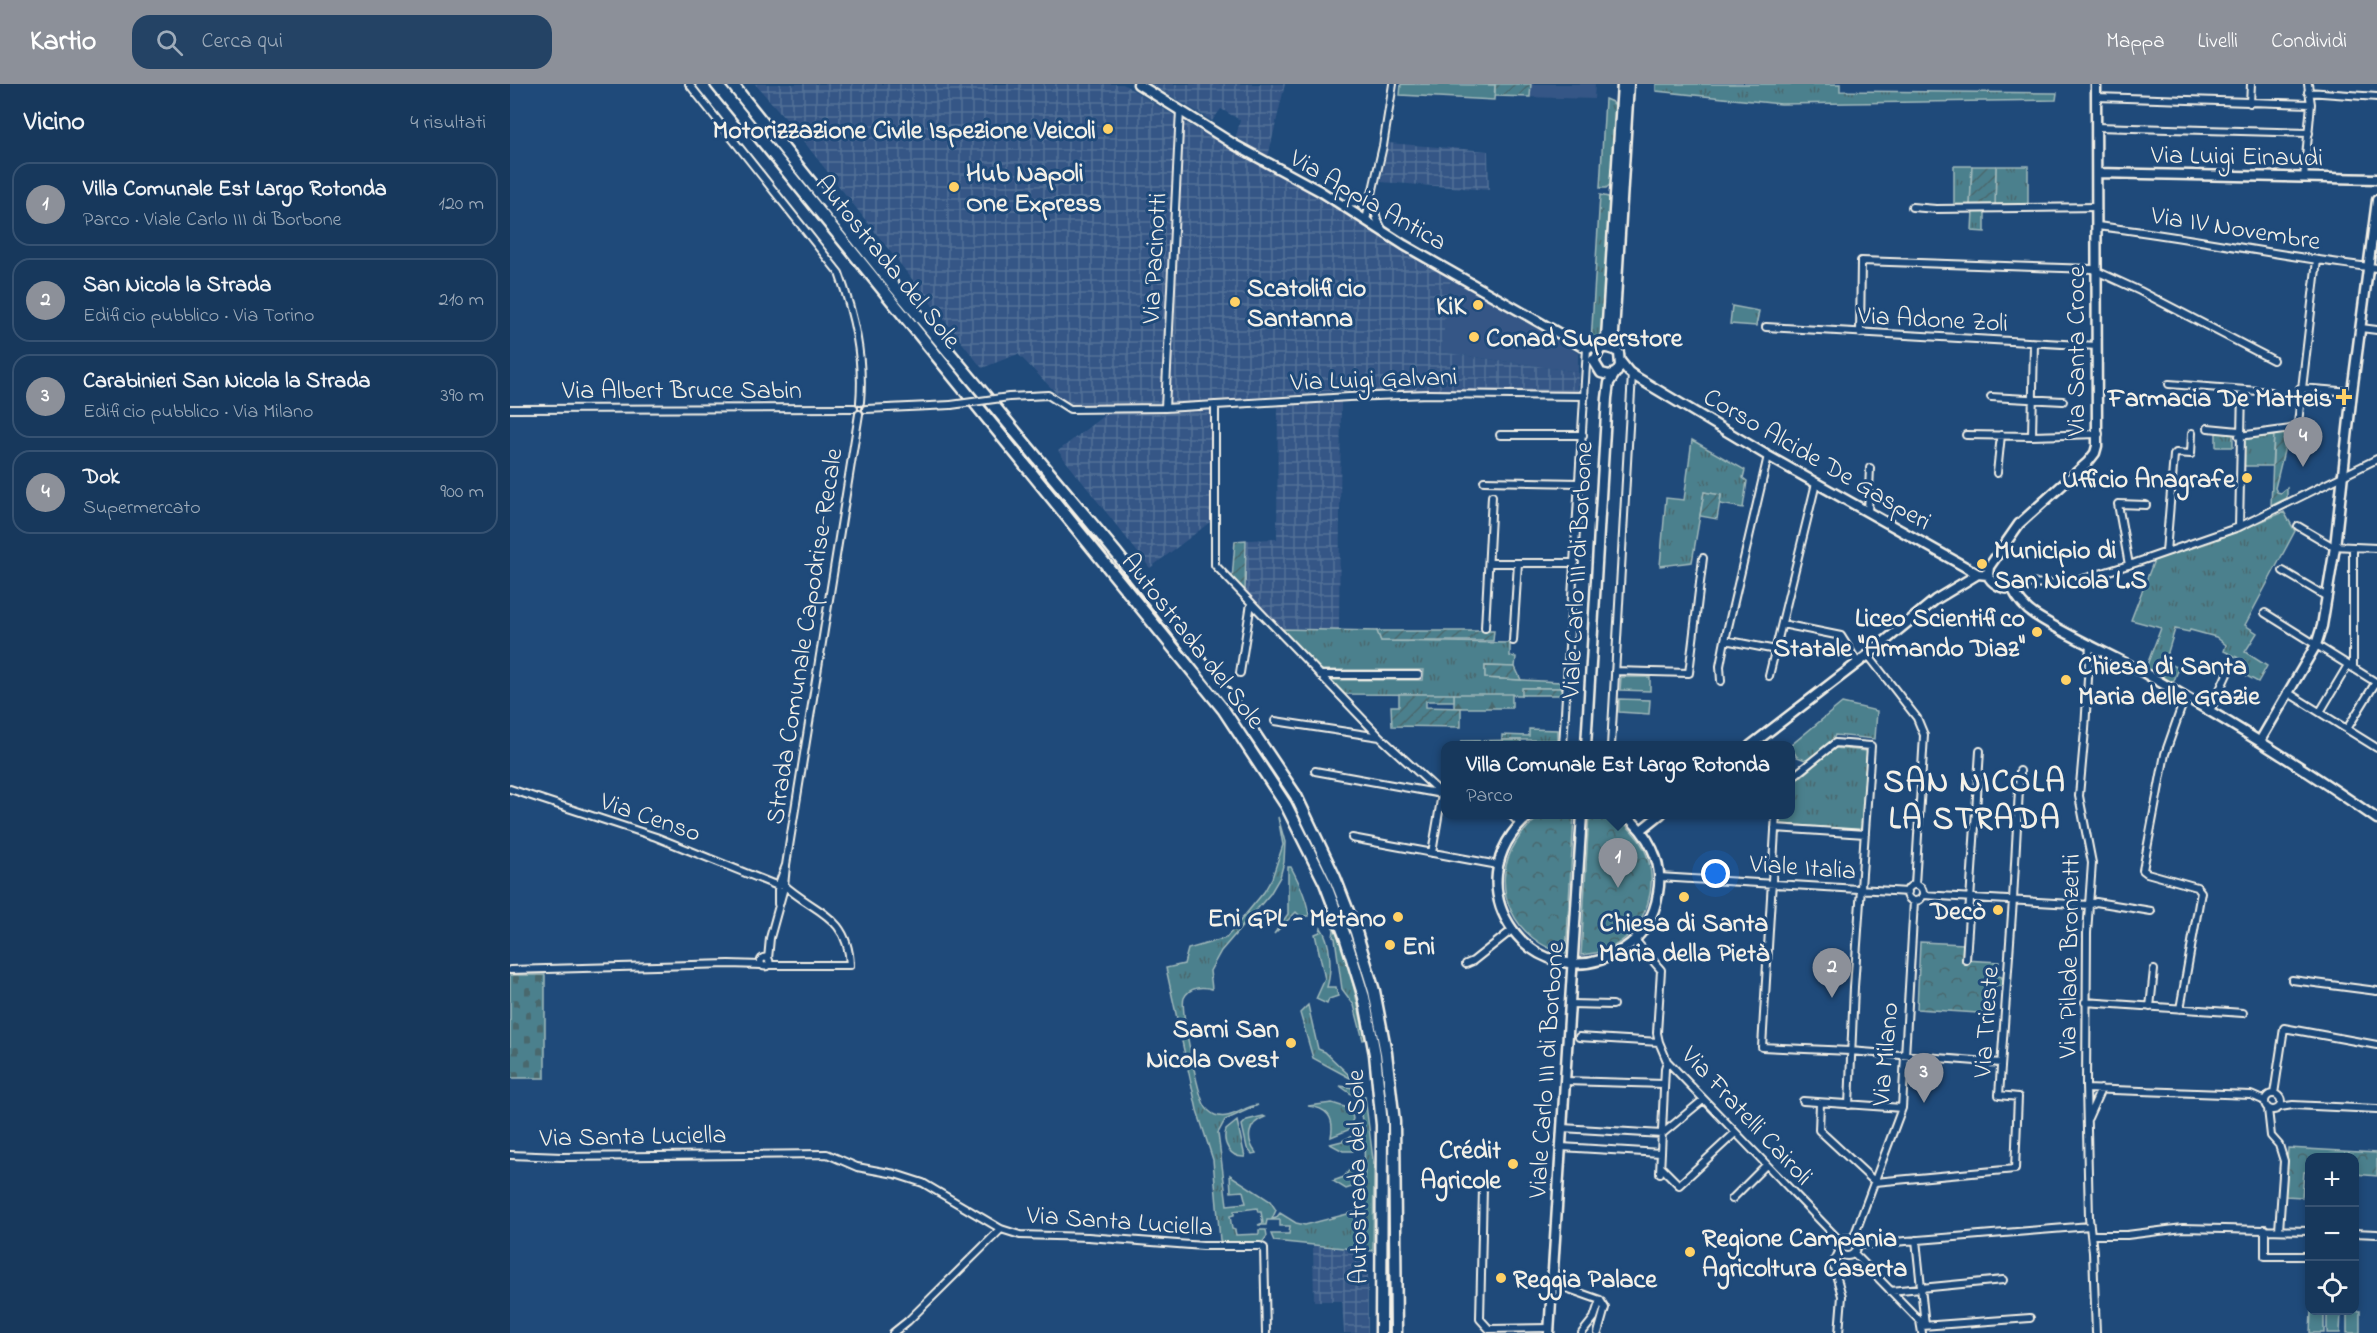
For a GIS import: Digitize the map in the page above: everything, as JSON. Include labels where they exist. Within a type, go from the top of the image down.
[{"type":"highway","name":"Autostrada del Sole","points":[[716,84],[1216,700],[1286,805],[1325,883],[1345,936],[1364,998],[1375,1054],[1382,1125],[1381,1333]]},
{"type":"highway","name":"Autostrada del Sole","points":[[732,84],[894,286],[1117,554],[1239,711],[1296,796],[1335,878],[1356,932],[1374,991],[1386,1053],[1394,1122],[1396,1333]]},
{"type":"street","points":[[689,84],[839,273],[850,304],[859,351],[862,380],[857,411],[864,412],[865,405],[860,402]]},
{"type":"street","name":"Via Appia Antica","points":[[1138,84],[1266,163],[1341,204],[1585,349],[1595,363]]},
{"type":"street","points":[[1366,219],[1383,146],[1393,84]]},
{"type":"street","points":[[1595,363],[1607,334],[1622,84]]},
{"type":"street","points":[[1621,362],[1616,351],[1614,333],[1629,84]]},
{"type":"street","name":"Via Santa Croce","points":[[1983,575],[2019,524],[2095,453],[2099,434],[2096,84]]},
{"type":"street","points":[[2250,103],[2251,84]]},
{"type":"street","points":[[2304,178],[2311,104],[2308,84]]},
{"type":"street","points":[[2329,93],[2330,84]]},
{"type":"street","points":[[2308,92],[2377,97]]},
{"type":"street","points":[[2096,97],[2311,104]]},
{"type":"street","name":"Via Pacinotti","points":[[1164,408],[1180,110]]},
{"type":"street","points":[[2096,128],[2309,132]]},
{"type":"street","name":"Via Luigi Einaudi","points":[[2097,173],[2377,180]]},
{"type":"street","points":[[1341,204],[1360,203],[1372,195]]},
{"type":"street","points":[[1372,195],[1382,230]]},
{"type":"street","points":[[2260,741],[2316,645],[2327,597],[2361,328],[2373,267],[2377,200]]},
{"type":"street","points":[[1912,207],[1936,209],[2097,207]]},
{"type":"street","name":"Via IV Novembre","points":[[2097,226],[2373,267]]},
{"type":"street","points":[[2208,428],[2239,433],[2291,429],[2298,423],[2317,260]]},
{"type":"street","points":[[1860,333],[1861,261],[2092,269],[2140,291],[2273,360]]},
{"type":"street","name":"Via Adone Zoli","points":[[1766,327],[2097,346]]},
{"type":"street","points":[[2361,328],[2377,330]]},
{"type":"street","points":[[2032,436],[2034,343]]},
{"type":"street","points":[[1601,350],[1610,348],[1616,351]]},
{"type":"street","points":[[1563,741],[1583,435],[1585,349]]},
{"type":"street","name":"Via Appia Antica","points":[[1585,349],[1601,350]]},
{"type":"street","name":"Viale Carlo III di Borbone","points":[[1586,741],[1606,398],[1609,383],[1621,362]]},
{"type":"street","name":"Corso Alcide De Gasperi","points":[[1621,362],[1634,376]]},
{"type":"street","name":"Viale Carlo III di Borbone","points":[[1595,363],[1601,373],[1606,398]]},
{"type":"street","points":[[1601,373],[1609,375],[1615,373]]},
{"type":"street","name":"Corso Alcide De Gasperi","points":[[1615,373],[1634,376],[1768,456],[2004,588],[2014,586]]},
{"type":"street","points":[[1611,741],[1634,376]]},
{"type":"street","points":[[2169,384],[2271,392]]},
{"type":"street","points":[[2301,388],[2352,393]]},
{"type":"street","points":[[2239,526],[2239,433],[2242,390]]},
{"type":"street","name":"Via Luigi Galvani","points":[[866,408],[951,405],[1009,397],[1048,395],[1070,409],[1164,408],[1429,394],[1585,396]]},
{"type":"street","points":[[1991,397],[2063,401]]},
{"type":"street","points":[[1215,405],[1215,565],[1380,737],[1441,791]]},
{"type":"street","name":"Via Albert Bruce Sabin","points":[[510,409],[857,411]]},
{"type":"street","name":"Strada Comunale Capodrise-Recale","points":[[765,961],[786,865],[857,411]]},
{"type":"street","points":[[2166,552],[2174,455],[2176,453],[2191,454],[2192,433]]},
{"type":"street","points":[[1966,435],[2099,434]]},
{"type":"street","points":[[1500,435],[1583,435]]},
{"type":"street","points":[[1997,474],[2001,435]]},
{"type":"street","points":[[1722,681],[1720,666],[1725,640],[1768,456]]},
{"type":"street","points":[[2377,459],[2239,526],[2129,565],[2070,583],[2014,586],[2023,606],[2036,616],[2210,711],[2260,741],[2377,819]]},
{"type":"street","points":[[1868,512],[1870,468]]},
{"type":"street","points":[[1484,481],[1580,483]]},
{"type":"street","points":[[1768,676],[1816,483]]},
{"type":"street","points":[[1485,627],[1492,496]]},
{"type":"street","points":[[2129,565],[2118,504],[2146,505]]},
{"type":"street","points":[[2298,526],[2335,547],[2377,548]]},
{"type":"street","points":[[2320,712],[2351,667],[2353,548]]},
{"type":"street","points":[[1616,671],[1689,673],[1703,558]]},
{"type":"street","points":[[1489,563],[1575,563]]},
{"type":"street","points":[[1513,641],[1518,563]]},
{"type":"street","points":[[2283,571],[2327,597]]},
{"type":"street","points":[[1757,741],[1869,655],[1935,600],[1983,575]]},
{"type":"street","points":[[1239,673],[1251,603]]},
{"type":"street","points":[[2265,613],[2376,682],[2347,729]]},
{"type":"street","points":[[1782,624],[1841,636],[1858,663]]},
{"type":"street","points":[[1725,640],[1776,650]]},
{"type":"street","name":"Via Pilade Bronzetti","points":[[2090,644],[2079,796],[2092,863],[2085,1002],[2086,1121],[2096,1333]]},
{"type":"street","points":[[1869,655],[1917,718],[1924,735],[1915,885]]},
{"type":"street","points":[[2210,711],[2228,672]]},
{"type":"street","points":[[1320,675],[1418,675]]},
{"type":"street","points":[[2287,692],[2377,748]]},
{"type":"street","points":[[2180,1010],[2201,892],[2197,887],[2147,873],[2144,870],[2165,754],[2185,697]]},
{"type":"street","points":[[1275,721],[1380,737]]},
{"type":"street","points":[[1795,776],[1835,743],[1871,746],[1849,1105]]},
{"type":"street","points":[[1966,960],[1980,752]]},
{"type":"street","points":[[1315,771],[1441,793]]},
{"type":"street","name":"Via Trieste","points":[[1875,1182],[2015,1169],[2018,1097],[1999,1095],[2020,771]]},
{"type":"street","name":"Via Censo","points":[[510,789],[656,837],[782,888],[831,918],[844,933],[850,950],[850,964],[787,964],[765,961]]},
{"type":"street","points":[[1432,853],[1441,809]]},
{"type":"street","points":[[1515,819],[1520,824]]},
{"type":"street","points":[[1526,819],[1506,843],[1498,865],[1496,888],[1498,899],[1512,930],[1522,941],[1545,956],[1572,963],[1606,958],[1635,940],[1651,918],[1656,905],[1659,877],[1657,861],[1641,830],[1629,819]]},
{"type":"street","name":"Viale Carlo III di Borbone","points":[[1484,1187],[1479,1319],[1489,1329],[1549,1331],[1581,819]]},
{"type":"street","points":[[1641,830],[1655,819]]},
{"type":"street","points":[[1775,819],[1762,1047],[1851,1051],[2001,1063]]},
{"type":"street","points":[[1774,828],[1865,834]]},
{"type":"street","points":[[1352,838],[1498,865]]},
{"type":"street","name":"Viale Italia","points":[[1659,877],[1908,892]]},
{"type":"street","points":[[1915,885],[1910,888],[1908,897],[1914,901],[1919,900],[1923,895]]},
{"type":"street","points":[[1915,885],[1921,888],[1923,895]]},
{"type":"street","points":[[1923,895],[2089,905],[2096,902],[2151,911]]},
{"type":"street","name":"Via Milano","points":[[1855,1242],[1902,1108],[1907,1055],[1914,901]]},
{"type":"street","points":[[1466,964],[1512,930]]},
{"type":"street","name":"Via Fratelli Cairoli","points":[[1635,940],[1661,970],[1657,1033],[1667,1061],[1840,1241]]},
{"type":"street","points":[[510,969],[739,964],[765,961]]},
{"type":"street","points":[[2150,1007],[2154,970]]},
{"type":"street","points":[[2292,980],[2377,991]]},
{"type":"street","points":[[2085,1002],[2243,1013]]},
{"type":"street","points":[[1570,1004],[1613,1005]]},
{"type":"street","points":[[2265,1101],[2272,1094],[2284,1028],[2377,1045]]},
{"type":"street","points":[[1579,1037],[1659,1042]]},
{"type":"street","points":[[1667,1061],[1661,1170],[1679,1185],[1736,1133]]},
{"type":"street","points":[[1566,1081],[1664,1084]]},
{"type":"street","points":[[2086,1089],[2278,1095],[2280,1106],[2269,1129]]},
{"type":"street","points":[[2086,1121],[2101,1089]]},
{"type":"street","points":[[2251,1095],[2265,1101],[2271,1136],[2279,1145],[2284,1161],[2280,1230]]},
{"type":"street","points":[[1562,1128],[1662,1134],[1703,1100]]},
{"type":"street","points":[[1803,1101],[1902,1108]]},
{"type":"street","points":[[1820,1103],[1819,1130],[1875,1182]]},
{"type":"street","points":[[2268,1109],[2293,1105],[2377,1109]]},
{"type":"street","points":[[1561,1147],[1661,1153]]},
{"type":"street","name":"Via Santa Luciella","points":[[510,1155],[562,1157],[827,1154],[857,1167],[895,1174],[923,1183],[1001,1229],[1020,1234],[1203,1246],[1262,1247],[1264,1248],[1266,1333]]},
{"type":"street","points":[[1732,1199],[1766,1165]]},
{"type":"street","points":[[1839,1333],[1842,1296],[1833,1264],[1839,1252],[1840,1241],[1846,1237],[1855,1242],[1916,1240],[2090,1226]]},
{"type":"street","points":[[2091,1235],[2127,1235],[2183,1228],[2305,1231]]},
{"type":"street","points":[[892,1333],[908,1321],[1001,1229]]},
{"type":"street","points":[[2265,1229],[2265,1257],[2305,1256]]},
{"type":"street","points":[[2359,1233],[2377,1234]]},
{"type":"street","points":[[1916,1240],[1923,1288],[1923,1328]]},
{"type":"street","points":[[1855,1242],[1854,1253],[1923,1328]]},
{"type":"street","points":[[1839,1252],[1845,1256],[1854,1253]]},
{"type":"street","points":[[1890,1291],[2003,1280]]},
{"type":"street","points":[[1552,1283],[1600,1300],[1605,1308],[1598,1333]]},
{"type":"street","points":[[1582,1333],[1594,1317],[1600,1300]]},
{"type":"street","points":[[1923,1328],[2030,1317]]},
{"type":"street","points":[[1482,1333],[1489,1329]]},
{"type":"shaded area","points":[[755,84],[1123,84],[1196,129],[1324,199],[1451,278],[1441,352],[1578,372],[1578,391],[1347,391],[1219,400],[1218,516],[1150,568],[1058,451],[1103,416],[1102,413],[1070,412],[1062,399],[1018,354],[982,368],[786,119]]},
{"type":"shaded area","points":[[1151,84],[1285,84],[1268,157],[1236,137],[1240,120],[1221,109],[1212,121]]},
{"type":"shaded area","points":[[1482,84],[1595,84],[1594,99],[1495,96],[1495,85]]},
{"type":"shaded area","points":[[1388,143],[1488,151],[1489,190],[1381,182]]},
{"type":"shaded area","points":[[1451,278],[1578,353],[1578,372],[1440,352]]},
{"type":"shaded area","points":[[1341,400],[1339,630],[1281,628],[1245,593],[1246,540],[1277,539],[1278,403]]},
{"type":"shaded area","points":[[1313,1246],[1368,1252],[1368,1333],[1344,1333],[1342,1301],[1314,1301]]},
{"type":"green space","points":[[1401,84],[1495,85],[1494,100],[1400,95]]},
{"type":"green space","points":[[1482,84],[1531,84],[1530,97],[1495,96],[1495,85]]},
{"type":"green space","points":[[1656,84],[1840,84],[1840,91],[2057,93],[2056,100],[1781,104],[1656,91]]},
{"type":"green space","points":[[1605,99],[1617,107],[1613,182],[1606,188],[1600,188]]},
{"type":"green space","points":[[1954,166],[1972,166],[1970,207],[1954,207]]},
{"type":"green space","points":[[1972,166],[1996,166],[1995,207],[1970,207]]},
{"type":"green space","points":[[1996,166],[2028,166],[2028,206],[1995,207]]},
{"type":"green space","points":[[1600,195],[1608,197],[1611,203],[1603,336],[1600,342],[1591,343]]},
{"type":"green space","points":[[1985,210],[1985,232],[1972,231],[1973,211]]},
{"type":"green space","points":[[1732,306],[1759,311],[1756,326],[1730,324]]},
{"type":"green space","points":[[2216,432],[2233,434],[2233,447],[2216,447]]},
{"type":"green space","points":[[2274,434],[2285,434],[2284,451],[2275,488],[2281,493],[2287,488],[2287,498],[2271,506]]},
{"type":"green space","points":[[2274,436],[2272,466],[2243,466],[2243,439]]},
{"type":"green space","points":[[1692,440],[1745,470],[1743,478],[1747,481],[1743,508],[1720,504],[1721,495],[1704,492],[1692,562],[1660,566],[1666,498],[1684,500]]},
{"type":"green space","points":[[1704,492],[1721,495],[1717,519],[1700,516]]},
{"type":"green space","points":[[2284,512],[2295,531],[2245,625],[2257,633],[2245,652],[2267,666],[2258,682],[2239,672],[2245,661],[2224,651],[2226,645],[2216,637],[2190,630],[2189,632],[2175,629],[2165,662],[2179,668],[2172,686],[2145,670],[2161,628],[2131,620],[2154,560],[2211,542]]},
{"type":"green space","points":[[1246,540],[1245,593],[1232,580],[1235,541]]},
{"type":"green space","points":[[1281,629],[1377,631],[1381,641],[1510,643],[1510,656],[1516,657],[1515,667],[1485,666],[1485,678],[1561,682],[1561,688],[1523,688],[1522,695],[1342,694],[1329,680],[1423,680],[1424,670],[1320,670]]},
{"type":"green space","points":[[1377,631],[1494,631],[1493,641],[1381,641]]},
{"type":"green space","points":[[1485,666],[1515,667],[1521,680],[1485,678]]},
{"type":"green space","points":[[1621,677],[1650,677],[1650,691],[1620,690]]},
{"type":"green space","points":[[1522,688],[1561,688],[1561,695],[1522,695]]},
{"type":"green space","points":[[1399,694],[1454,694],[1454,701],[1426,701],[1426,707],[1461,708],[1461,727],[1392,726],[1391,706],[1399,706]]},
{"type":"green space","points":[[1454,694],[1512,694],[1512,708],[1454,708]]},
{"type":"green space","points":[[1619,699],[1650,700],[1649,714],[1619,712]]},
{"type":"green space","points":[[1842,703],[1877,711],[1875,739],[1835,735],[1832,742],[1808,761],[1797,757],[1795,742]]},
{"type":"green space","points":[[1529,729],[1558,730],[1558,740],[1502,740],[1502,735],[1529,736]]},
{"type":"green space","points":[[1521,740],[1521,741],[1461,741]]},
{"type":"green space","points":[[1835,748],[1867,751],[1861,830],[1780,824],[1779,819],[1795,819],[1795,782]]},
{"type":"green space","points":[[1278,817],[1285,842],[1284,862],[1280,877],[1270,894],[1221,951],[1210,971],[1212,989],[1196,988],[1184,998],[1187,1034],[1194,1070],[1205,1106],[1214,1114],[1232,1115],[1258,1105],[1225,1120],[1218,1133],[1227,1205],[1246,1203],[1243,1191],[1231,1192],[1230,1175],[1270,1201],[1276,1210],[1272,1219],[1280,1213],[1296,1223],[1305,1225],[1363,1208],[1365,1200],[1364,1128],[1354,1096],[1340,1086],[1354,1088],[1365,1097],[1374,1167],[1373,1251],[1274,1241],[1271,1234],[1289,1234],[1290,1226],[1280,1226],[1280,1220],[1267,1220],[1266,1225],[1258,1225],[1263,1223],[1261,1212],[1258,1212],[1257,1208],[1234,1211],[1234,1215],[1230,1216],[1232,1229],[1235,1230],[1236,1235],[1259,1234],[1259,1230],[1266,1230],[1267,1236],[1262,1243],[1222,1243],[1220,1240],[1213,1160],[1197,1110],[1166,968],[1184,964],[1188,949],[1226,938],[1264,892],[1272,878],[1283,845]]},
{"type":"green space","points":[[1538,819],[1574,819],[1566,954],[1548,948],[1520,925],[1511,910],[1506,894],[1504,877],[1508,859],[1516,842]]},
{"type":"green space","points":[[1589,819],[1619,819],[1639,840],[1647,855],[1651,871],[1648,903],[1632,932],[1619,943],[1604,951],[1581,955]]},
{"type":"green space","points":[[1288,867],[1291,867],[1300,885],[1309,916],[1300,916],[1296,912],[1274,934],[1288,914]]},
{"type":"green space","points":[[1325,907],[1339,938],[1350,971],[1365,1039],[1363,1040],[1354,1005],[1342,989],[1335,938],[1333,937],[1334,930]]},
{"type":"green space","points":[[1321,928],[1327,940],[1330,956],[1327,987],[1336,987],[1338,996],[1329,999],[1327,1004],[1316,999],[1325,979],[1315,934],[1320,932]]},
{"type":"green space","points":[[1920,942],[1964,944],[1964,960],[1999,962],[1995,975],[2002,977],[2002,986],[1994,986],[1993,1014],[1917,1009]]},
{"type":"green space","points":[[510,975],[545,975],[545,1078],[510,1078]]},
{"type":"green space","points":[[1308,1005],[1318,1049],[1325,1052],[1350,1078],[1313,1058],[1300,1013]]},
{"type":"green space","points":[[1332,1103],[1351,1109],[1353,1119],[1348,1130],[1331,1137],[1332,1124],[1328,1115],[1325,1111],[1308,1106]]},
{"type":"green space","points":[[1265,1117],[1255,1123],[1250,1132],[1250,1142],[1256,1153],[1252,1154],[1247,1148],[1242,1125],[1247,1120]]},
{"type":"green space","points":[[1237,1121],[1245,1157],[1235,1155],[1226,1145],[1226,1130]]},
{"type":"green space","points":[[1356,1134],[1357,1146],[1353,1151],[1343,1151],[1330,1144],[1342,1141]]},
{"type":"green space","points":[[2288,1148],[2377,1153],[2377,1176],[2359,1174],[2359,1153],[2305,1153],[2302,1197],[2285,1196]]},
{"type":"green space","points":[[1357,1160],[1358,1178],[1355,1186],[1346,1189],[1333,1181],[1344,1177]]},
{"type":"green space","points":[[2360,1311],[2360,1333],[2347,1333],[2347,1315],[2359,1315]]},
{"type":"green space","points":[[2311,1315],[2324,1315],[2324,1333],[2310,1333]]},
{"type":"green space","points":[[2327,1315],[2341,1315],[2340,1333],[2327,1333]]},
{"type":"place","name":"Motorizzazione Civile Ispezione Veicoli","points":[[1108,129]]},
{"type":"place","name":"Hub Napoli One Express","points":[[954,187]]},
{"type":"place","name":"Scatolificio Santanna","points":[[1235,302]]},
{"type":"place","name":"KiK","points":[[1478,305]]},
{"type":"place","name":"Conad Superstore","points":[[1474,337]]},
{"type":"place","name":"Farmacia De Matteis","points":[[2344,397]]},
{"type":"place","name":"Dok","points":[[2303,467]]},
{"type":"place","name":"Ufficio Anagrafe","points":[[2247,478]]},
{"type":"place","name":"Municipio di San Nicola L.S","points":[[1982,564]]},
{"type":"place","name":"Liceo Scientifico Statale \"Armando Diaz\"","points":[[2037,632]]},
{"type":"place","name":"Chiesa di Santa Maria delle Grazie","points":[[2066,680]]},
{"type":"place","name":"Villa Comunale Est Largo Rotonda","points":[[1618,888]]},
{"type":"place","name":"Chiesa di Santa Maria della Pietà","points":[[1684,897]]},
{"type":"place","name":"Decò","points":[[1998,910]]},
{"type":"place","name":"Eni GPL - Metano","points":[[1398,917]]},
{"type":"place","name":"Eni","points":[[1390,945]]},
{"type":"place","name":"San Nicola la Strada","points":[[1832,998]]},
{"type":"place","name":"Sarni San Nicola Ovest","points":[[1291,1043]]},
{"type":"place","name":"Carabinieri San Nicola la Strada","points":[[1924,1103]]},
{"type":"place","name":"Crédit Agricole","points":[[1513,1164]]},
{"type":"place","name":"Regione Campania Agricoltura Caserta","points":[[1690,1252]]},
{"type":"place","name":"Reggia Palace","points":[[1501,1278]]},
{"type":"district","name":"SAN NICOLA LA STRADA","points":[[1975,798]]}]
